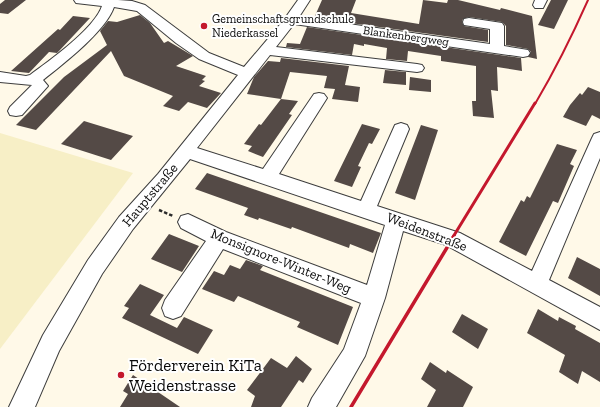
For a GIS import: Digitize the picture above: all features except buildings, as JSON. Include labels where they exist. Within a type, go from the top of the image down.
[{"type":"street","points":[[80,0],[109,1],[141,8],[180,40],[204,56],[247,73]]},
{"type":"street","name":"Hauptstraße","points":[[22,407],[52,343],[95,267],[126,223],[186,151],[247,73],[292,20],[304,0]]},
{"type":"street","points":[[0,77],[26,81],[35,79],[69,52],[105,15],[109,1]]},
{"type":"street","name":"Blankenbergweg","points":[[292,20],[523,53]]},
{"type":"street","points":[[469,22],[497,26],[497,49]]},
{"type":"street","points":[[266,50],[417,68]]},
{"type":"street","points":[[16,111],[40,86],[35,79]]},
{"type":"street","points":[[267,178],[319,98]]},
{"type":"street","points":[[366,210],[401,129]]},
{"type":"street","points":[[537,283],[600,138]]},
{"type":"street","name":"Weidenstraße","points":[[186,151],[452,239],[537,283],[600,319]]},
{"type":"street","points":[[321,407],[353,356],[374,298],[396,220]]},
{"type":"street","name":"Monsignore-Winter-Weg","points":[[188,222],[219,238],[374,298]]},
{"type":"street","points":[[173,308],[219,238]]},
{"type":"path","points":[[157,209],[188,222]]},
{"type":"shaded area","points":[[0,133],[133,173],[0,349]]},
{"type":"railway","points":[[535,104],[563,53],[588,0]]},
{"type":"railway","points":[[453,237],[535,103]]},
{"type":"railway","points":[[351,407],[454,236]]},
{"type":"place","name":"Gemeinschaftsgrundschule Niederkassel","points":[[204,26]]},
{"type":"place","name":"Förderverein KiTa Weidenstrasse","points":[[121,375]]}]
